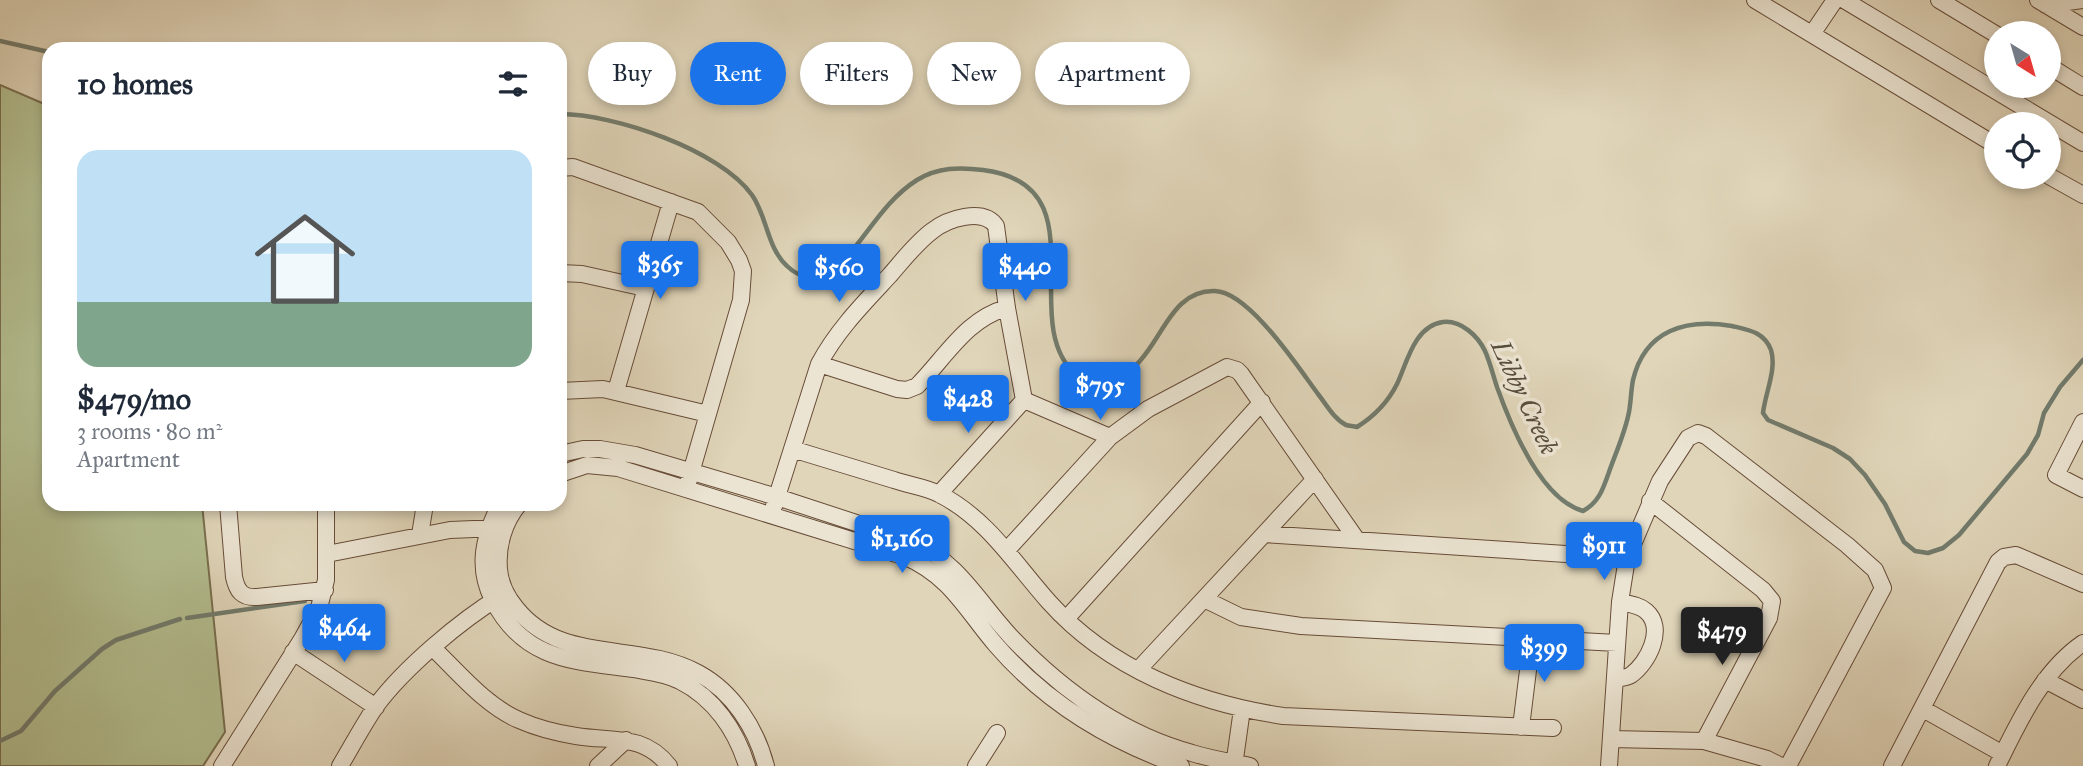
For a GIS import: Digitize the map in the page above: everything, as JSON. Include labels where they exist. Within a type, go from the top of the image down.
[{"type":"street","points":[[1755,0],[1984,138]]},
{"type":"street","points":[[1812,34],[1835,0]]},
{"type":"street","points":[[1844,0],[2083,143]]},
{"type":"street","points":[[1939,0],[1984,27]]},
{"type":"street","points":[[2042,3],[2083,0]]},
{"type":"street","points":[[2042,3],[2083,27]]},
{"type":"street","points":[[2062,74],[2083,87]]},
{"type":"street","points":[[567,167],[573,167],[698,212],[728,242],[743,271],[741,300],[689,481]]},
{"type":"street","points":[[2061,183],[2083,195]]},
{"type":"street","points":[[616,391],[670,202]]},
{"type":"street","points":[[771,515],[818,364],[852,317],[921,240],[944,223],[979,215],[992,221],[998,234],[1007,309],[1024,400]]},
{"type":"street","points":[[567,273],[582,274],[645,288]]},
{"type":"street","points":[[818,364],[907,390],[917,386],[976,322],[992,312],[1007,309]]},
{"type":"street","points":[[1007,550],[1111,437],[1136,417],[1227,367],[1241,374],[1357,540]]},
{"type":"street","points":[[567,391],[616,391],[708,414]]},
{"type":"street","points":[[1024,400],[1111,437]]},
{"type":"street","points":[[939,494],[1024,400]]},
{"type":"street","points":[[1066,619],[1262,402]]},
{"type":"street","points":[[2083,422],[2056,475],[2083,489]]},
{"type":"street","points":[[1609,766],[1620,602],[1627,558],[1650,501],[1678,452],[1688,438],[1698,433],[1706,436],[1847,545],[1875,569],[1883,588],[1788,766]]},
{"type":"street","points":[[567,452],[583,449],[618,451],[771,515],[920,563],[946,582],[996,646],[1046,695],[1075,716],[1118,740],[1181,766]]},
{"type":"street","points":[[792,449],[939,494],[974,519],[1007,550],[1049,603],[1106,652],[1186,694],[1242,709],[1283,716],[1553,728]]},
{"type":"street","points":[[567,472],[587,465],[604,466],[777,497],[914,542],[934,552],[960,574],[1011,637],[1058,682],[1085,702],[1161,742],[1191,753],[1239,765],[1242,709]]},
{"type":"street","points":[[1138,670],[1315,479]]},
{"type":"street","points":[[1650,501],[1763,590],[1772,601],[1769,618],[1704,741]]},
{"type":"street","points":[[229,511],[234,577],[241,594],[257,597],[325,590]]},
{"type":"street","points":[[222,766],[319,608],[325,590],[326,511]]},
{"type":"street","points":[[420,535],[424,511]]},
{"type":"street","points":[[496,528],[499,511]]},
{"type":"street","points":[[512,511],[484,543],[484,576],[500,596],[534,627],[563,642],[661,658],[700,674],[718,687],[739,710],[761,749],[766,766]]},
{"type":"street","points":[[327,554],[420,535],[496,528]]},
{"type":"street","points":[[1264,534],[1627,558]]},
{"type":"street","points":[[1892,766],[1993,568],[2004,557],[2016,555],[2083,584]]},
{"type":"street","points":[[340,766],[376,707],[403,675],[463,622],[500,596]]},
{"type":"street","points":[[500,596],[508,624],[530,645],[573,661],[659,673],[695,690],[709,701],[735,734],[747,766]]},
{"type":"street","points":[[1204,599],[1241,617],[1265,622],[1343,630],[1617,643]]},
{"type":"street","points":[[1615,679],[1626,677],[1639,667],[1648,653],[1655,631],[1655,623],[1644,609],[1620,602]]},
{"type":"street","points":[[1521,727],[1532,638]]},
{"type":"street","points":[[1923,709],[2000,760],[2045,680],[2064,658],[2083,643]]},
{"type":"street","points":[[433,648],[494,704],[516,719],[542,729],[578,737],[640,743],[654,751],[669,766]]},
{"type":"street","points":[[293,652],[376,707]]},
{"type":"street","points":[[2045,680],[2083,700]]},
{"type":"street","points":[[976,766],[997,733]]},
{"type":"street","points":[[1611,739],[1704,741],[1767,759],[1781,766]]},
{"type":"street","points":[[598,766],[626,740]]},
{"type":"green space","points":[[0,85],[42,103],[42,511],[203,511],[225,732],[203,766],[0,766]]},
{"type":"waterway","name":"Libby Creek","points":[[0,41],[42,50]]},
{"type":"waterway","name":"Libby Creek","points":[[567,115],[608,120],[636,128],[716,163],[752,195],[780,259],[793,271],[810,277],[835,270],[894,199],[925,176],[941,170],[966,168],[983,170],[1019,181],[1039,201],[1049,227],[1052,322],[1059,351],[1076,375],[1088,380],[1101,381],[1121,376],[1136,365],[1182,304],[1196,294],[1215,291],[1243,304],[1257,317],[1286,350],[1334,415],[1346,425],[1357,427],[1374,414],[1389,397],[1413,347],[1425,330],[1443,322],[1462,326],[1482,345],[1510,421],[1529,459],[1553,492],[1568,504],[1583,511],[1597,499],[1605,484],[1625,427],[1633,380],[1639,363],[1657,339],[1684,326],[1732,326],[1755,333],[1764,339],[1772,357],[1772,373],[1763,413],[1768,420],[1833,448],[1850,459],[1885,504],[1904,542],[1915,551],[1928,553],[1943,548],[1959,535],[2027,454],[2038,435],[2044,413],[2060,387],[2083,360]]},
{"type":"waterway","points":[[187,618],[305,601]]},
{"type":"waterway","points":[[0,741],[21,731],[55,691],[102,649],[116,640],[180,619]]}]
